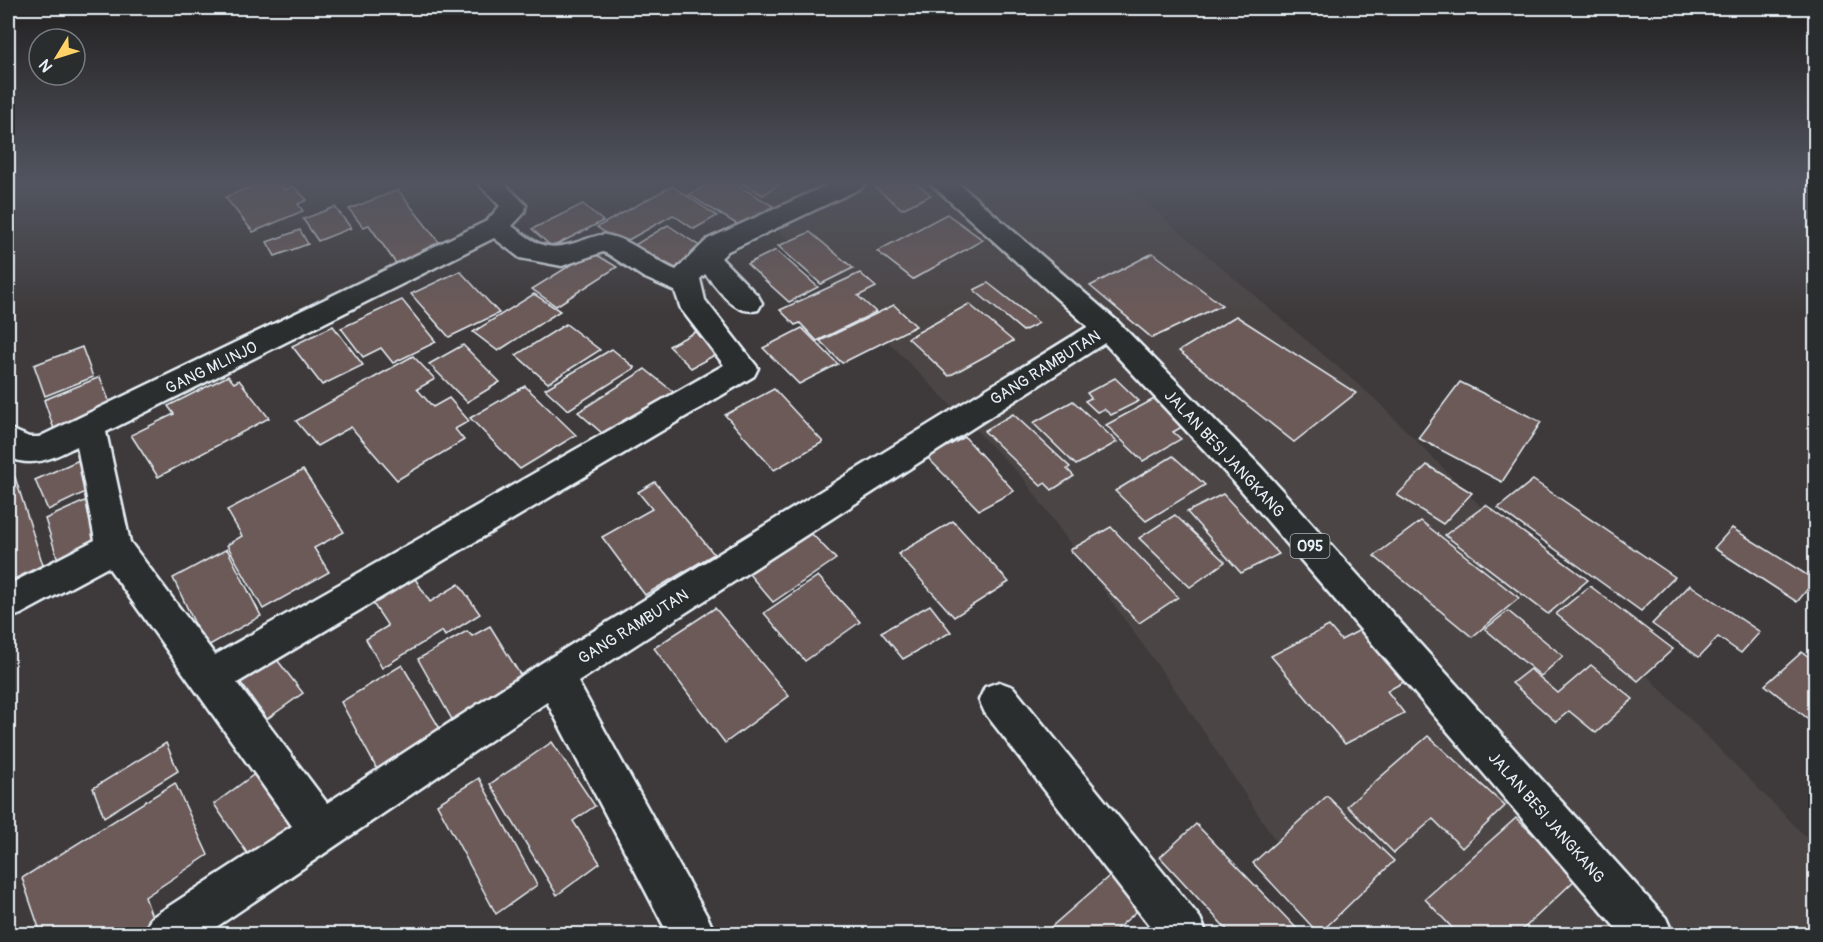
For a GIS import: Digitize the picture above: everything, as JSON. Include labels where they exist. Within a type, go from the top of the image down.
[{"type":"street","points":[[496,227],[530,252],[562,257],[603,243],[618,248],[653,271],[688,286]]},
{"type":"street","name":"GANG MLINJO","points":[[8,440],[24,450],[43,449],[496,227]]},
{"type":"street","points":[[210,678],[743,368],[691,302],[686,277],[717,245],[756,227]]},
{"type":"street","name":"JALAN BESI JANGKANG","points":[[993,227],[1107,328],[1248,475],[1650,934]]},
{"type":"street","points":[[704,257],[748,303]]},
{"type":"street","name":"GANG RAMBUTAN","points":[[167,934],[554,676],[1107,328]]},
{"type":"street","points":[[89,426],[114,548],[322,831]]},
{"type":"street","points":[[8,603],[114,548]]},
{"type":"street","points":[[554,676],[692,934]]},
{"type":"street","points":[[999,700],[1184,934]]},
{"type":"shaded area","points":[[775,227],[1174,227],[1375,399],[1815,846],[1815,934],[1337,934],[1186,705],[1023,478]]},
{"type":"building","points":[[249,227],[265,227],[253,232]]},
{"type":"building","points":[[308,227],[351,228],[318,241]]},
{"type":"building","points":[[370,227],[427,227],[442,246],[397,265]]},
{"type":"building","points":[[536,227],[591,227],[552,247],[532,229]]},
{"type":"building","points":[[597,227],[652,227],[621,244]]},
{"type":"building","points":[[665,227],[671,227],[707,251],[671,273],[633,246]]},
{"type":"building","points":[[922,227],[965,227],[983,240],[913,279],[877,251]]},
{"type":"building","points":[[300,230],[308,244],[275,256],[267,242]]},
{"type":"building","points":[[810,232],[853,268],[821,284],[778,246]]},
{"type":"building","points":[[776,250],[818,287],[789,302],[747,264]]},
{"type":"building","points":[[592,252],[617,267],[556,306],[532,289]]},
{"type":"building","points":[[1153,253],[1222,305],[1152,338],[1090,286]]},
{"type":"building","points":[[460,271],[499,313],[449,337],[411,294]]},
{"type":"building","points":[[860,273],[876,287],[858,296],[876,312],[817,341],[800,323],[795,325],[780,310]]},
{"type":"building","points":[[988,283],[1039,323],[1023,331],[974,290]]},
{"type":"building","points":[[534,294],[560,311],[498,351],[473,332]]},
{"type":"building","points":[[402,300],[436,342],[393,363],[381,348],[363,357],[341,328]]},
{"type":"building","points":[[969,304],[1013,341],[949,376],[908,338]]},
{"type":"building","points":[[894,305],[916,326],[842,363],[820,341]]},
{"type":"building","points":[[1236,316],[1356,393],[1294,442],[1179,351]]},
{"type":"building","points":[[566,324],[600,350],[548,383],[516,355]]},
{"type":"building","points":[[333,326],[363,365],[322,385],[292,346]]},
{"type":"building","points":[[802,328],[838,364],[799,384],[763,348]]},
{"type":"building","points":[[699,330],[722,351],[691,368],[669,346]]},
{"type":"building","points":[[463,345],[500,382],[467,402],[429,364]]},
{"type":"building","points":[[82,347],[93,377],[45,396],[34,365]]},
{"type":"building","points":[[612,349],[635,368],[568,410],[545,389]]},
{"type":"building","points":[[413,356],[435,379],[417,389],[433,407],[449,398],[469,421],[455,429],[464,440],[397,480],[351,427],[317,446],[296,421]]},
{"type":"building","points":[[645,369],[677,395],[610,440],[578,412]]},
{"type":"building","points":[[228,376],[234,383],[239,380],[269,418],[158,477],[131,435],[174,414],[168,406]]},
{"type":"building","points":[[100,377],[113,411],[56,435],[44,400]]},
{"type":"building","points":[[1115,378],[1139,401],[1111,415],[1104,409],[1097,412],[1085,401],[1091,398],[1087,393]]},
{"type":"building","points":[[1460,382],[1541,422],[1502,482],[1418,438]]},
{"type":"building","points":[[525,386],[576,435],[520,469],[470,418]]},
{"type":"building","points":[[774,389],[823,442],[774,470],[725,415]]},
{"type":"building","points":[[1158,397],[1187,424],[1173,432],[1181,439],[1143,461],[1106,425]]},
{"type":"building","points":[[1073,401],[1117,442],[1076,465],[1033,423]]},
{"type":"building","points":[[1013,414],[1070,467],[1067,469],[1074,476],[1052,490],[1045,483],[1041,486],[984,431]]},
{"type":"building","points":[[965,437],[1014,491],[979,510],[927,457]]},
{"type":"building","points":[[1173,456],[1205,485],[1146,521],[1115,491]]},
{"type":"building","points":[[79,460],[92,489],[48,510],[35,480]]},
{"type":"building","points":[[1427,465],[1472,493],[1443,524],[1397,495]]},
{"type":"building","points":[[303,470],[344,532],[314,548],[329,572],[263,609],[227,545],[242,536],[227,510]]},
{"type":"building","points":[[15,477],[43,565],[8,582],[8,481]]},
{"type":"building","points":[[1533,480],[1675,577],[1641,611],[1498,508]]},
{"type":"building","points":[[655,482],[714,554],[645,595],[602,537],[652,509],[638,492]]},
{"type":"building","points":[[1223,494],[1279,554],[1241,573],[1187,512]]},
{"type":"building","points":[[87,500],[103,542],[59,563],[45,519]]},
{"type":"building","points":[[1486,505],[1588,580],[1548,614],[1445,535]]},
{"type":"building","points":[[1175,515],[1225,562],[1190,587],[1139,538]]},
{"type":"building","points":[[953,521],[1009,582],[954,617],[898,554]]},
{"type":"building","points":[[1421,521],[1519,598],[1472,637],[1374,556]]},
{"type":"building","points":[[1111,527],[1178,597],[1139,623],[1070,550]]},
{"type":"building","points":[[1732,528],[1815,580],[1797,602],[1714,548]]},
{"type":"building","points":[[811,533],[836,559],[773,602],[748,573]]},
{"type":"building","points":[[227,549],[261,616],[206,647],[173,578]]},
{"type":"building","points":[[410,571],[430,602],[459,584],[480,614],[445,636],[442,631],[382,668],[366,639],[388,626],[368,596]]},
{"type":"building","points":[[818,576],[860,622],[805,661],[764,613]]},
{"type":"building","points":[[1690,585],[1760,632],[1741,653],[1718,637],[1699,657],[1652,624]]},
{"type":"building","points":[[1590,586],[1673,649],[1638,681],[1556,614]]},
{"type":"building","points":[[930,605],[951,632],[903,659],[881,632]]},
{"type":"building","points":[[715,608],[789,696],[725,743],[654,648]]},
{"type":"building","points":[[1508,611],[1563,656],[1541,676],[1485,629]]},
{"type":"building","points":[[490,626],[521,676],[502,687],[505,692],[454,723],[418,659],[467,631],[472,636]]},
{"type":"building","points":[[1329,626],[1341,640],[1368,626],[1413,677],[1387,691],[1404,713],[1345,744],[1271,656]]},
{"type":"building","points":[[271,652],[303,693],[267,719],[236,676]]},
{"type":"building","points":[[1802,652],[1816,662],[1816,725],[1765,685]]},
{"type":"building","points":[[402,665],[442,732],[379,773],[341,702]]},
{"type":"building","points":[[1591,665],[1633,699],[1596,733],[1569,711],[1556,722],[1512,683],[1530,669],[1558,693]]},
{"type":"building","points":[[1428,736],[1505,806],[1462,848],[1433,819],[1394,853],[1347,806]]},
{"type":"building","points":[[552,742],[595,806],[573,821],[600,863],[557,895],[490,784]]},
{"type":"building","points":[[166,743],[178,771],[104,817],[93,788]]},
{"type":"building","points":[[256,773],[296,829],[253,862],[214,804]]},
{"type":"building","points":[[479,778],[537,885],[496,914],[437,804]]},
{"type":"building","points":[[175,783],[208,855],[145,897],[155,925],[140,934],[41,934],[22,878]]},
{"type":"building","points":[[1327,796],[1394,861],[1319,934],[1253,863]]},
{"type":"building","points":[[1516,818],[1578,877],[1518,934],[1458,934],[1425,899]]},
{"type":"building","points":[[1196,824],[1302,934],[1231,934],[1160,857]]},
{"type":"building","points":[[1115,871],[1144,905],[1111,934],[1043,934]]}]
